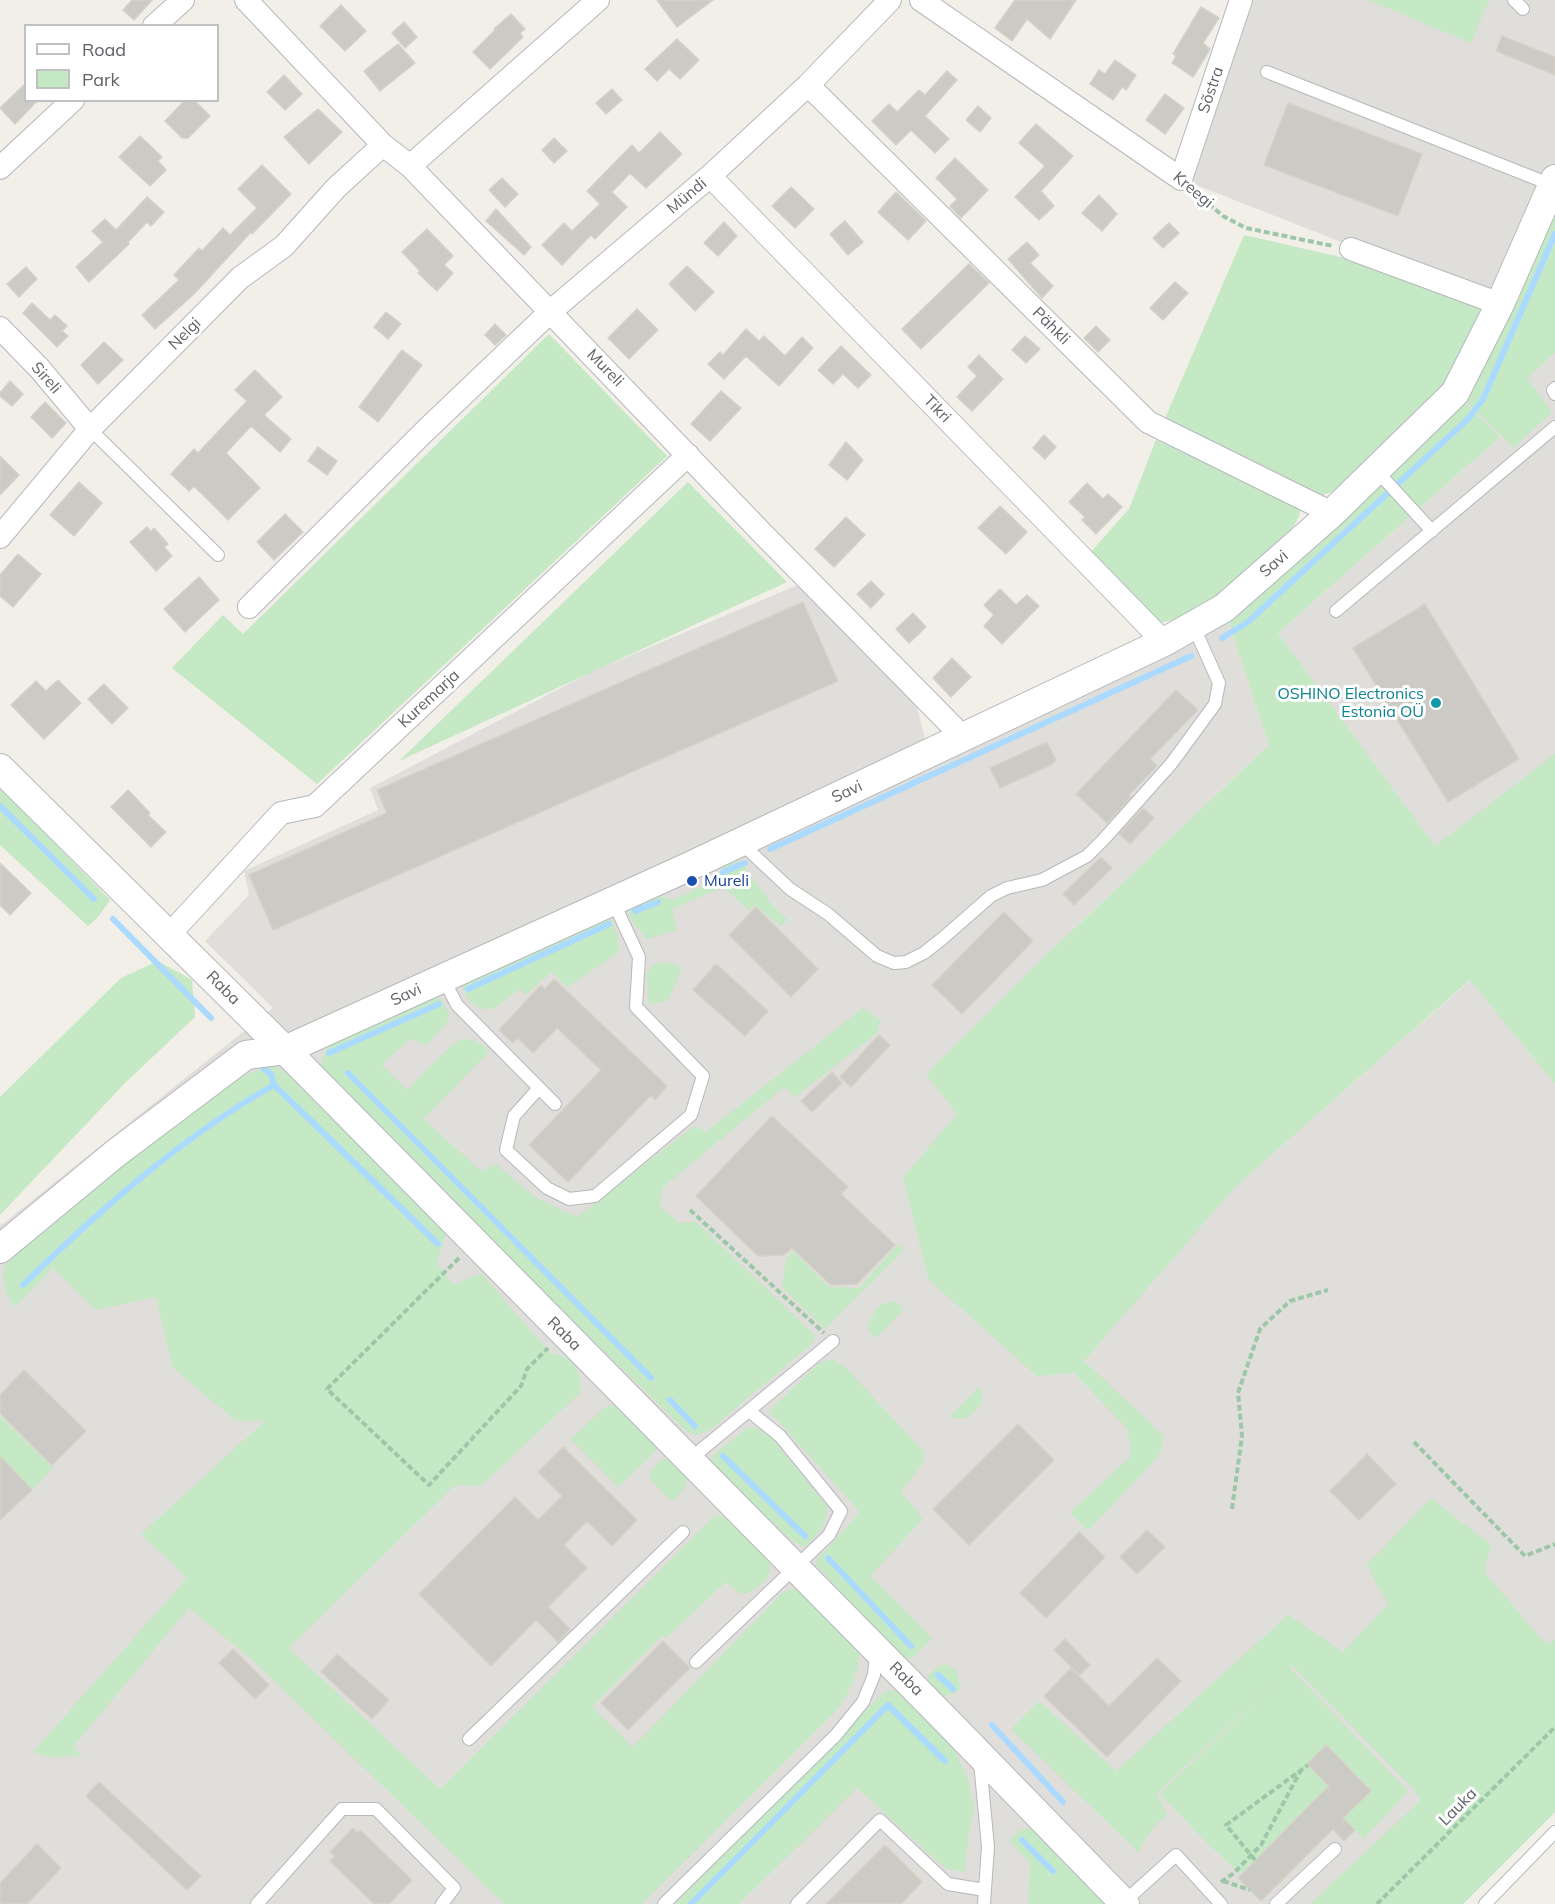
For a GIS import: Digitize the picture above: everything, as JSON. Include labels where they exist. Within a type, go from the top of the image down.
[{"type":"street","points":[[156,24],[183,0]]},
{"type":"street","name":"Mureli","points":[[246,0],[383,145],[410,166],[963,737]]},
{"type":"street","points":[[410,166],[598,0]]},
{"type":"street","name":"Mündi","points":[[249,607],[550,311],[710,176],[808,85],[890,0]]},
{"type":"street","name":"Sõstra","points":[[1181,179],[1241,0]]},
{"type":"street","name":"Kreegi","points":[[927,1],[1181,179]]},
{"type":"street","name":"Pähkli","points":[[808,85],[1148,422],[1332,513]]},
{"type":"street","points":[[0,168],[71,102]]},
{"type":"street","name":"Nelgi","points":[[0,537],[90,429],[240,278],[284,246],[336,188],[383,145]]},
{"type":"street","name":"Tikri","points":[[710,176],[1164,642]]},
{"type":"street","name":"Savi","points":[[0,1250],[116,1153],[246,1055],[285,1050],[443,978],[740,842],[1164,642],[1224,608],[1332,513],[1382,476],[1455,393],[1500,304],[1554,182]]},
{"type":"street","points":[[1351,249],[1500,304]]},
{"type":"street","name":"Sireli","points":[[0,328],[40,369],[90,429]]},
{"type":"street","name":"Kuremarja","points":[[169,935],[281,813],[315,806],[688,455]]},
{"type":"street","name":"Raba","points":[[0,768],[285,1050],[980,1754],[1124,1903]]},
{"type":"lane","points":[[1268,72],[1554,182]]},
{"type":"lane","points":[[1555,388],[1553,390],[1555,394]]},
{"type":"lane","points":[[1336,611],[1555,427]]},
{"type":"lane","points":[[90,429],[218,555]]},
{"type":"lane","points":[[1382,476],[1432,531]]},
{"type":"lane","points":[[740,842],[790,889],[828,914],[877,956],[894,963],[906,962],[924,953],[991,896],[1006,888],[1042,880],[1087,856],[1172,764],[1215,704],[1219,683],[1193,626]]},
{"type":"lane","points":[[539,1088],[514,1116],[506,1150],[547,1188],[569,1199],[595,1196],[691,1115],[703,1076],[636,1007],[639,957],[613,900]]},
{"type":"lane","points":[[443,978],[457,1005],[555,1104]]},
{"type":"lane","points":[[688,1460],[833,1341]]},
{"type":"lane","points":[[696,1662],[829,1535],[841,1511],[780,1436],[749,1411]]},
{"type":"lane","points":[[469,1739],[683,1532]]},
{"type":"lane","points":[[664,1904],[836,1735],[863,1702],[874,1675],[877,1650]]},
{"type":"lane","points":[[980,1754],[988,1847],[984,1904]]},
{"type":"lane","points":[[257,1904],[342,1809],[376,1809],[454,1888],[442,1904]]},
{"type":"lane","points":[[797,1904],[880,1820],[948,1884],[985,1890]]},
{"type":"lane","points":[[1485,1904],[1555,1832]]},
{"type":"lane","points":[[1276,1904],[1335,1850]]},
{"type":"lane","points":[[1124,1903],[1176,1854],[1221,1904]]},
{"type":"path","name":"Kreegi","points":[[1181,179],[1223,216],[1246,228],[1351,249]]},
{"type":"path","points":[[690,1210],[833,1341]]},
{"type":"path","points":[[475,1243],[327,1389],[429,1485],[521,1386],[527,1369],[563,1333]]},
{"type":"path","points":[[1232,1509],[1242,1436],[1238,1393],[1260,1329],[1290,1301],[1328,1290]]},
{"type":"path","points":[[1414,1442],[1525,1556],[1555,1544]]},
{"type":"path","name":"Lauka","points":[[1377,1904],[1555,1727]]},
{"type":"path","points":[[1255,1860],[1226,1825],[1308,1765]]},
{"type":"path","points":[[1209,1891],[1234,1873],[1261,1845],[1302,1770]]},
{"type":"path","points":[[1222,1881],[1250,1890]]},
{"type":"shaded area","points":[[1240,0],[1555,0],[1555,959],[1532,979],[1278,633],[1500,437],[1455,393],[1494,302],[1181,179]]},
{"type":"shaded area","points":[[800,584],[914,696],[925,739],[1164,642],[1224,608],[1269,745],[1043,958],[1237,1184],[1471,980],[1555,1084],[1555,1812],[1463,1904],[0,1904],[0,1226],[273,1008],[205,941],[249,895],[244,871],[378,810],[370,788],[593,671]]},
{"type":"green space","points":[[1368,0],[1489,0],[1471,43]]},
{"type":"green space","points":[[1555,216],[1555,353],[1527,378],[1552,412],[1514,448],[1464,399],[1494,349]]},
{"type":"green space","points":[[1244,235],[1362,262],[1477,303],[1481,311],[1455,373],[1389,443],[1332,492],[1320,496],[1163,423]]},
{"type":"green space","points":[[549,334],[667,456],[317,784],[172,668],[223,615],[243,634]]},
{"type":"green space","points":[[1455,393],[1500,437],[1278,633],[1435,846],[1555,754],[1555,1084],[1470,980],[1237,1185],[1084,1361],[1164,1436],[1160,1451],[1153,1462],[1088,1531],[1070,1513],[1131,1456],[1128,1429],[1074,1373],[1037,1376],[928,1279],[903,1178],[957,1114],[926,1074],[1043,958],[1269,745],[1224,608]]},
{"type":"green space","points":[[1156,440],[1300,504],[1298,518],[1287,535],[1226,589],[1199,609],[1170,621],[1157,622],[1088,555],[1129,509]]},
{"type":"green space","points":[[688,482],[787,582],[399,761]]},
{"type":"green space","points":[[0,787],[110,900],[99,916],[88,926],[0,845]]},
{"type":"green space","points":[[740,860],[772,905],[788,920],[780,926],[756,905],[748,910],[723,887],[672,909],[677,930],[647,939],[633,923],[627,907],[657,896],[674,900],[714,880],[725,864]]},
{"type":"green space","points":[[602,916],[610,918],[618,936],[619,952],[568,987],[551,972],[526,995],[519,989],[496,1007],[484,1010],[467,999],[462,986],[467,979]]},
{"type":"green space","points":[[158,961],[192,980],[195,1017],[126,1082],[0,1215],[0,1097],[121,978]]},
{"type":"green space","points":[[656,963],[672,963],[682,968],[668,1001],[648,1004],[647,972]]},
{"type":"green space","points":[[428,996],[439,998],[450,1014],[446,1024],[427,1045],[410,1039],[382,1065],[407,1090],[456,1042],[468,1039],[483,1046],[489,1052],[423,1119],[481,1171],[496,1164],[536,1198],[577,1217],[694,1126],[706,1132],[863,1008],[881,1020],[876,1034],[795,1097],[784,1087],[662,1188],[660,1207],[679,1223],[696,1222],[816,1336],[812,1344],[710,1430],[697,1435],[687,1432],[333,1087],[320,1068],[326,1050],[334,1042]]},
{"type":"green space","points":[[277,1066],[446,1234],[437,1264],[454,1285],[481,1273],[550,1353],[565,1357],[573,1364],[580,1381],[579,1394],[481,1486],[455,1485],[289,1648],[440,1789],[713,1517],[719,1515],[767,1557],[770,1563],[768,1576],[753,1590],[740,1594],[726,1582],[666,1638],[662,1636],[592,1707],[633,1747],[783,1592],[794,1589],[802,1593],[859,1650],[856,1674],[839,1708],[642,1904],[504,1904],[256,1663],[189,1608],[73,1747],[82,1756],[49,1757],[33,1752],[187,1578],[141,1534],[265,1421],[236,1421],[173,1368],[156,1297],[96,1310],[53,1268],[15,1307],[5,1288],[3,1277],[5,1266],[94,1188],[208,1099],[248,1074]]},
{"type":"green space","points":[[898,1245],[904,1250],[825,1329],[782,1287],[786,1260],[793,1251],[829,1287],[859,1288]]},
{"type":"green space","points":[[886,1302],[896,1302],[904,1309],[875,1339],[867,1326],[878,1307]]},
{"type":"green space","points":[[833,1359],[848,1370],[924,1452],[923,1463],[901,1491],[923,1519],[870,1576],[932,1638],[912,1659],[905,1659],[816,1565],[817,1560],[860,1512],[769,1411],[819,1363]]},
{"type":"green space","points":[[979,1387],[983,1394],[982,1400],[972,1414],[962,1419],[950,1416]]},
{"type":"green space","points":[[610,1405],[617,1406],[657,1446],[654,1453],[618,1487],[571,1439]]},
{"type":"green space","points":[[0,1416],[53,1468],[32,1490],[0,1456]]},
{"type":"green space","points":[[748,1427],[760,1429],[773,1439],[827,1506],[824,1523],[806,1547],[795,1543],[712,1466],[711,1457]]},
{"type":"green space","points":[[662,1459],[669,1459],[688,1477],[685,1487],[675,1500],[669,1499],[651,1480],[650,1472]]},
{"type":"green space","points":[[1431,1498],[1491,1545],[1484,1572],[1546,1644],[1555,1640],[1555,1812],[1463,1904],[1310,1904],[1421,1800],[1413,1789],[1292,1665],[1290,1668],[1408,1791],[1364,1839],[1343,1818],[1371,1790],[1326,1745],[1329,1786],[1241,1875],[1160,1794],[1287,1671],[1157,1793],[1167,1815],[1154,1826],[1138,1852],[1011,1729],[1039,1701],[1116,1771],[1288,1615],[1343,1652],[1388,1605],[1367,1565]]},
{"type":"green space","points":[[946,1665],[956,1670],[961,1688],[950,1695],[937,1692],[927,1677],[938,1666]]},
{"type":"green space","points":[[885,1691],[897,1691],[955,1751],[968,1779],[974,1810],[969,1831],[965,1872],[946,1869],[857,1788],[739,1904],[675,1904]]},
{"type":"green space","points":[[1029,1828],[1037,1829],[1109,1904],[1028,1904],[1030,1862],[1009,1842],[1019,1831]]},
{"type":"building","points":[[132,0],[152,0],[134,20],[123,10]]},
{"type":"building","points":[[657,0],[713,0],[677,27]]},
{"type":"building","points":[[1015,0],[1076,0],[1050,39],[1027,19],[1012,41],[995,28]]},
{"type":"building","points":[[341,5],[366,31],[345,51],[320,26]]},
{"type":"building","points":[[1201,7],[1219,18],[1203,43],[1210,49],[1193,77],[1172,63],[1176,56],[1173,54]]},
{"type":"building","points":[[511,14],[525,29],[520,33],[523,37],[490,69],[473,52]]},
{"type":"building","points":[[404,22],[417,37],[405,48],[392,33]]},
{"type":"building","points":[[1502,36],[1555,57],[1555,75],[1496,51]]},
{"type":"building","points":[[677,39],[699,60],[680,79],[669,69],[657,81],[645,69]]},
{"type":"building","points":[[398,44],[415,63],[380,91],[364,71]]},
{"type":"building","points":[[1115,60],[1136,75],[1126,90],[1122,87],[1113,100],[1090,84],[1099,70],[1105,74]]},
{"type":"building","points":[[947,71],[957,80],[925,116],[949,139],[935,153],[911,130],[896,145],[872,121],[889,104],[897,112],[919,90],[925,95]]},
{"type":"building","points":[[284,75],[302,94],[285,110],[267,92]]},
{"type":"building","points":[[24,85],[24,102],[36,102],[15,124],[0,108]]},
{"type":"building","points":[[612,89],[622,100],[606,114],[596,103]]},
{"type":"building","points":[[1165,94],[1184,108],[1165,134],[1146,120]]},
{"type":"building","points":[[183,102],[196,102],[210,116],[188,138],[182,138],[165,121]]},
{"type":"building","points":[[1288,103],[1422,154],[1398,216],[1264,165]]},
{"type":"building","points":[[978,106],[991,118],[980,132],[966,120]]},
{"type":"building","points":[[318,109],[342,132],[309,164],[284,137]]},
{"type":"building","points":[[1036,124],[1073,156],[1041,191],[1054,206],[1039,220],[1015,197],[1045,166],[1019,143]]},
{"type":"building","points":[[660,132],[682,154],[646,188],[630,173],[612,192],[627,207],[595,239],[591,235],[562,265],[542,245],[564,223],[572,231],[600,204],[587,191],[632,145],[639,153]]},
{"type":"building","points":[[140,136],[162,157],[158,161],[166,170],[150,186],[119,157]]},
{"type":"building","points":[[554,138],[567,151],[554,163],[542,150]]},
{"type":"building","points":[[955,158],[988,190],[961,218],[950,206],[957,199],[936,178]]},
{"type":"building","points":[[262,165],[291,194],[252,234],[251,232],[194,294],[155,329],[142,315],[179,280],[174,275],[199,248],[202,251],[223,228],[230,235],[257,208],[238,189]]},
{"type":"building","points":[[502,178],[518,194],[505,207],[489,190]]},
{"type":"building","points":[[791,187],[814,209],[795,228],[772,206]]},
{"type":"building","points":[[896,192],[926,221],[908,240],[878,212]]},
{"type":"building","points":[[1099,195],[1117,214],[1102,231],[1082,213]]},
{"type":"building","points":[[147,197],[164,212],[151,226],[147,222],[128,242],[129,244],[89,282],[76,267],[103,242],[92,231],[105,219],[116,230]]},
{"type":"building","points":[[496,209],[531,247],[524,255],[486,221]]},
{"type":"building","points":[[845,221],[863,242],[848,255],[830,234]]},
{"type":"building","points":[[724,222],[737,236],[718,256],[704,243]]},
{"type":"building","points":[[1169,223],[1179,233],[1163,248],[1153,238]]},
{"type":"building","points":[[427,229],[453,256],[444,265],[453,273],[437,291],[418,273],[420,271],[402,252]]},
{"type":"building","points":[[1027,242],[1039,255],[1030,263],[1053,286],[1042,298],[1008,259]]},
{"type":"building","points":[[969,264],[989,283],[921,349],[902,329]]},
{"type":"building","points":[[687,266],[714,292],[695,311],[669,284]]},
{"type":"building","points":[[26,267],[37,279],[19,297],[7,284]]},
{"type":"building","points":[[1175,282],[1188,293],[1163,320],[1150,308]]},
{"type":"building","points":[[32,303],[50,320],[55,315],[67,326],[62,331],[68,336],[57,347],[23,313]]},
{"type":"building","points":[[637,309],[658,330],[629,359],[608,338]]},
{"type":"building","points":[[386,312],[401,324],[388,339],[374,327]]},
{"type":"building","points":[[495,324],[506,335],[495,345],[485,335]]},
{"type":"building","points":[[1096,326],[1110,340],[1098,352],[1084,338]]},
{"type":"building","points":[[746,329],[759,341],[764,336],[785,356],[802,337],[813,348],[779,386],[746,356],[724,379],[708,364],[720,352],[723,355]]},
{"type":"building","points":[[1025,336],[1040,349],[1026,363],[1012,350]]},
{"type":"building","points":[[104,342],[123,360],[98,384],[81,365]]},
{"type":"building","points":[[841,346],[871,375],[858,388],[843,374],[833,384],[818,370]]},
{"type":"building","points":[[402,350],[422,365],[378,422],[359,407]]},
{"type":"building","points":[[979,355],[1003,379],[972,411],[957,397],[977,376],[968,367]]},
{"type":"building","points":[[255,370],[282,397],[264,415],[291,439],[280,452],[251,426],[226,453],[260,488],[228,520],[194,486],[189,491],[171,474],[194,449],[198,453],[247,401],[235,390]]},
{"type":"building","points":[[10,381],[23,394],[12,406],[0,396]]},
{"type":"building","points":[[721,391],[741,408],[710,441],[691,424]]},
{"type":"building","points":[[45,402],[66,423],[52,438],[31,417]]},
{"type":"building","points":[[1044,435],[1056,447],[1045,459],[1033,448]]},
{"type":"building","points":[[846,442],[863,460],[847,480],[829,465]]},
{"type":"building","points":[[318,447],[337,461],[327,475],[308,461]]},
{"type":"building","points":[[0,456],[19,475],[0,495]]},
{"type":"building","points":[[79,482],[102,503],[74,536],[50,515]]},
{"type":"building","points":[[1087,483],[1103,499],[1108,494],[1122,507],[1096,534],[1082,520],[1085,517],[1069,502]]},
{"type":"building","points":[[1000,506],[1027,532],[1006,554],[978,528]]},
{"type":"building","points":[[285,514],[303,532],[274,560],[257,542]]},
{"type":"building","points":[[846,517],[865,535],[834,567],[815,549]]},
{"type":"building","points":[[147,527],[151,532],[154,528],[168,544],[164,547],[172,556],[156,571],[130,542]]},
{"type":"building","points":[[18,554],[41,574],[13,607],[0,596],[0,575]]},
{"type":"building","points":[[199,577],[219,600],[185,632],[164,609]]},
{"type":"building","points":[[871,581],[884,594],[871,608],[857,594]]},
{"type":"building","points":[[1000,589],[1016,605],[1027,595],[1039,606],[1002,644],[984,626],[994,615],[984,605]]},
{"type":"building","points":[[803,602],[838,681],[273,930],[249,875],[387,813],[377,790]]},
{"type":"building","name":"OSHINO Electronics Estonia OÜ","points":[[1425,604],[1519,759],[1448,802],[1353,648]]},
{"type":"building","points":[[913,613],[926,627],[909,643],[896,629]]},
{"type":"building","points":[[952,658],[971,677],[951,697],[933,678]]},
{"type":"building","points":[[58,680],[81,703],[44,739],[11,705],[36,681],[46,691]]},
{"type":"building","points":[[104,684],[128,708],[112,724],[88,699]]},
{"type":"building","points":[[1176,690],[1198,710],[1150,759],[1157,766],[1129,795],[1131,797],[1107,823],[1076,794]]},
{"type":"building","points":[[1047,742],[1056,760],[1051,765],[1000,788],[990,768]]},
{"type":"building","points":[[128,790],[150,813],[148,815],[166,832],[151,847],[111,807]]},
{"type":"building","points":[[1143,808],[1154,818],[1130,844],[1119,834]]},
{"type":"building","points":[[1101,857],[1112,868],[1074,905],[1063,894]]},
{"type":"building","points":[[0,863],[31,893],[10,915],[0,905]]},
{"type":"building","points":[[756,907],[818,969],[791,997],[729,935]]},
{"type":"building","points":[[1004,912],[1033,941],[962,1014],[932,985]]},
{"type":"building","points":[[716,964],[768,1011],[745,1036],[693,990]]},
{"type":"building","points":[[554,979],[667,1086],[655,1100],[651,1095],[568,1182],[529,1145],[601,1070],[557,1028],[533,1053],[518,1038],[513,1043],[499,1030],[541,985],[545,989]]},
{"type":"building","points":[[879,1035],[890,1045],[851,1087],[840,1077]]},
{"type":"building","points":[[832,1072],[842,1083],[812,1112],[801,1101]]},
{"type":"building","points":[[772,1116],[848,1187],[841,1194],[895,1245],[857,1284],[831,1285],[792,1248],[784,1255],[758,1256],[696,1196]]},
{"type":"building","points":[[24,1370],[86,1431],[52,1465],[0,1413],[0,1395]]},
{"type":"building","points":[[1018,1424],[1054,1460],[969,1545],[933,1509]]},
{"type":"building","points":[[563,1447],[637,1520],[612,1546],[587,1521],[564,1545],[587,1568],[548,1607],[570,1629],[558,1642],[536,1620],[491,1666],[419,1594],[515,1497],[538,1520],[562,1496],[538,1472]]},
{"type":"building","points":[[1367,1454],[1396,1484],[1359,1520],[1330,1491]]},
{"type":"building","points":[[0,1456],[32,1490],[0,1520]]},
{"type":"building","points":[[1147,1530],[1165,1547],[1137,1574],[1120,1557]]},
{"type":"building","points":[[1079,1532],[1105,1557],[1046,1618],[1020,1593]]},
{"type":"building","points":[[1065,1639],[1090,1665],[1080,1675],[1054,1650]]},
{"type":"building","points":[[663,1641],[690,1668],[628,1730],[601,1703]]},
{"type":"building","points":[[233,1649],[269,1685],[255,1699],[219,1663]]},
{"type":"building","points":[[337,1654],[389,1700],[372,1719],[321,1672]]},
{"type":"building","points":[[1157,1658],[1181,1681],[1107,1757],[1044,1696],[1071,1668],[1109,1706]]},
{"type":"building","points":[[1326,1745],[1371,1791],[1343,1818],[1355,1830],[1344,1841],[1333,1829],[1261,1901],[1238,1878],[1329,1786],[1307,1764]]},
{"type":"building","points":[[99,1782],[201,1876],[187,1890],[86,1796]]},
{"type":"building","points":[[353,1828],[358,1833],[360,1830],[412,1880],[389,1904],[374,1904],[330,1861],[335,1856],[330,1852]]},
{"type":"building","points":[[37,1844],[61,1868],[27,1904],[0,1904],[0,1883]]},
{"type":"building","points":[[885,1845],[922,1882],[901,1904],[826,1904]]},
{"type":"waterway","points":[[1222,638],[1248,622],[1468,419],[1483,399],[1555,234]]},
{"type":"waterway","points":[[770,849],[1191,656]]},
{"type":"waterway","points":[[0,806],[94,899]]},
{"type":"waterway","points":[[723,872],[745,863]]},
{"type":"waterway","points":[[635,911],[658,902]]},
{"type":"waterway","points":[[113,919],[211,1018]]},
{"type":"waterway","points":[[468,989],[609,924]]},
{"type":"waterway","points":[[329,1053],[439,1004]]},
{"type":"waterway","points":[[264,1069],[271,1074],[274,1085],[438,1244]]},
{"type":"waterway","points":[[348,1073],[651,1378]]},
{"type":"waterway","points":[[23,1285],[111,1203],[173,1152],[239,1106],[274,1085]]},
{"type":"waterway","points":[[670,1400],[695,1426]]},
{"type":"waterway","points":[[723,1456],[805,1536]]},
{"type":"waterway","points":[[828,1558],[911,1646]]},
{"type":"waterway","points":[[938,1675],[953,1689]]},
{"type":"waterway","points":[[691,1904],[888,1705],[945,1761]]},
{"type":"waterway","points":[[992,1725],[1063,1802]]},
{"type":"waterway","points":[[1022,1840],[1053,1871]]},
{"type":"place","name":"OSHINO Electronics Estonia OÜ","points":[[1436,703]]},
{"type":"place","name":"Mureli","points":[[692,881]]}]
